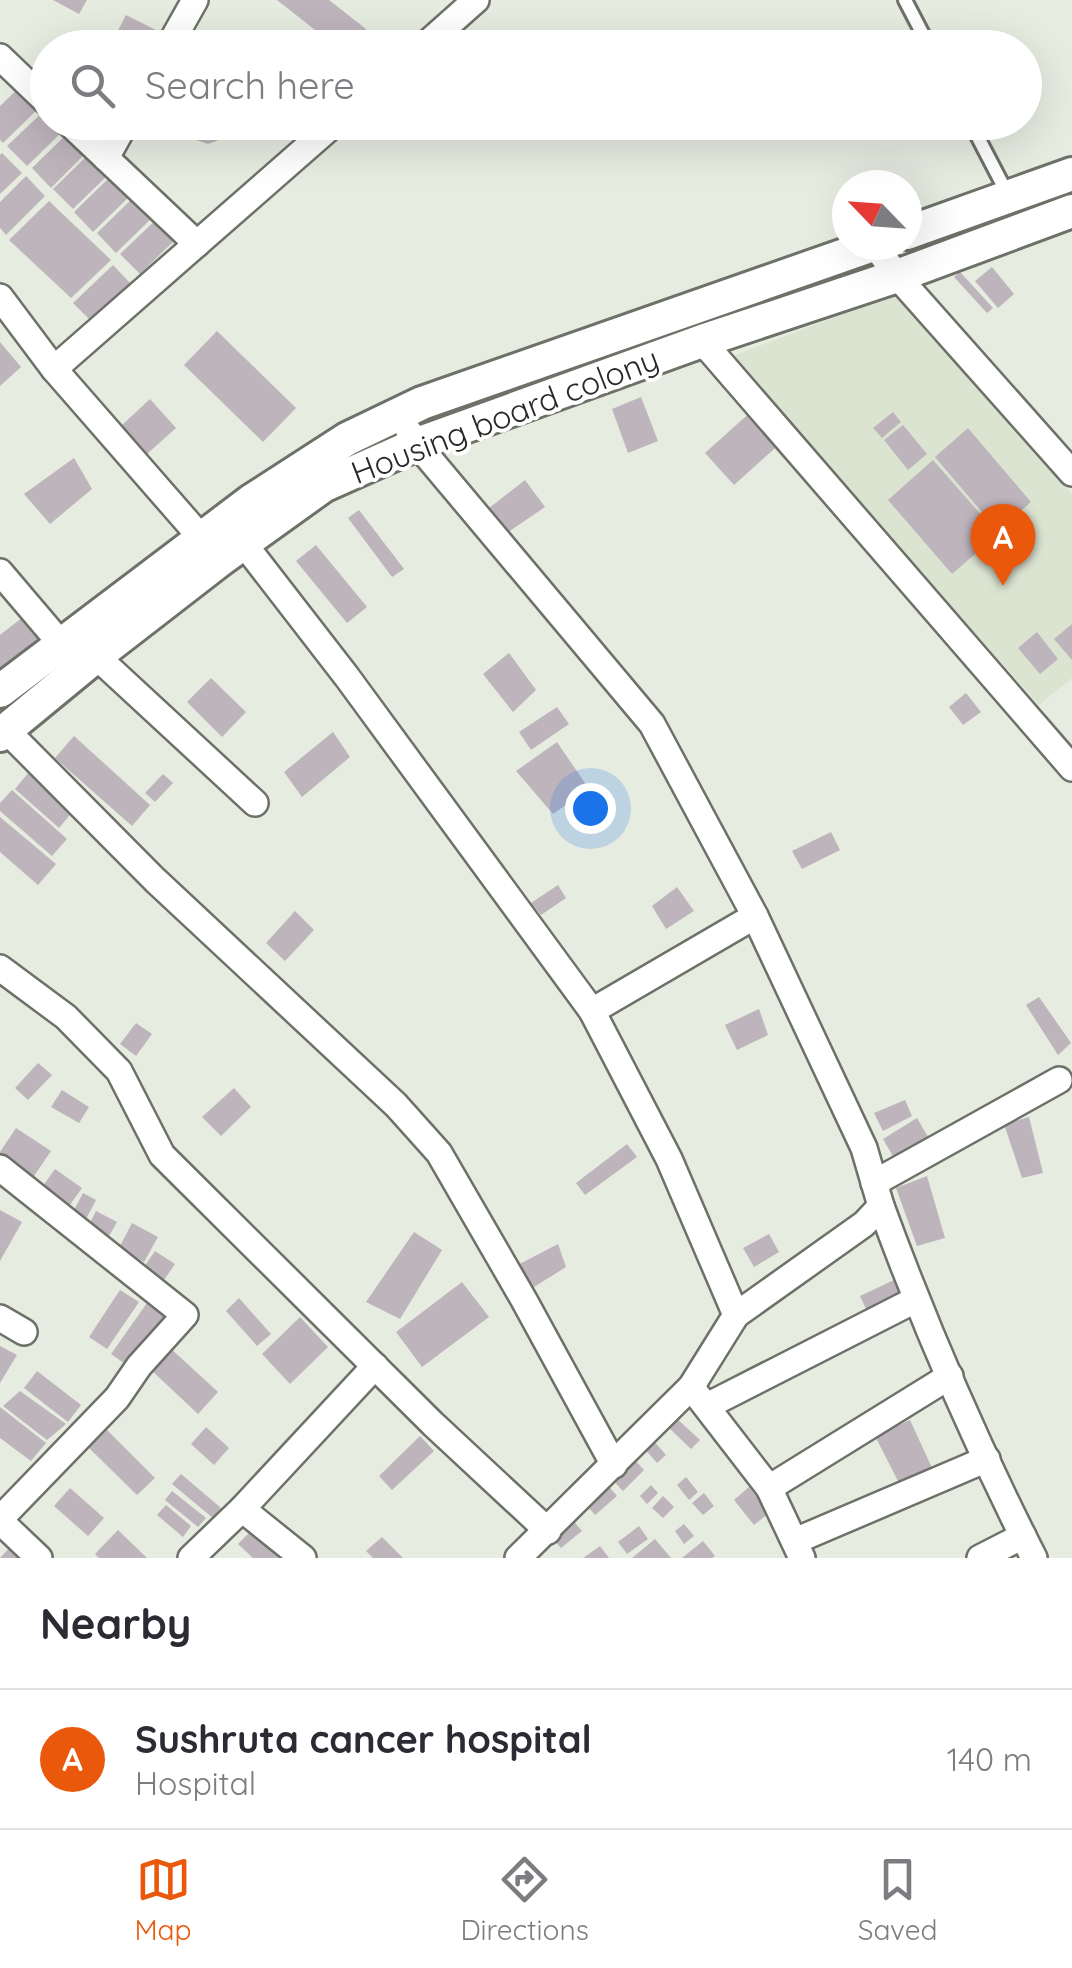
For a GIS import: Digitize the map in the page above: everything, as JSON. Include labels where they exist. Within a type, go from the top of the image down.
[{"type":"street","points":[[178,30],[195,0]]},
{"type":"street","points":[[442,30],[476,0]]},
{"type":"street","points":[[0,58],[30,86]]},
{"type":"street","points":[[87,140],[196,244]]},
{"type":"street","points":[[106,158],[116,140]]},
{"type":"street","points":[[54,369],[315,140]]},
{"type":"street","points":[[922,228],[1072,174]]},
{"type":"street","name":"Housing board colony","points":[[0,692],[62,644],[223,541],[324,486],[417,444],[1072,211]]},
{"type":"street","name":"Housing board colony","points":[[3,733],[96,656],[223,541],[347,439],[422,403],[832,260]]},
{"type":"street","points":[[885,260],[1072,472]]},
{"type":"street","points":[[0,297],[54,369],[223,541],[347,677],[592,1011],[668,1159],[736,1315]]},
{"type":"street","points":[[702,341],[1072,768]]},
{"type":"street","points":[[398,414],[417,444],[652,724],[756,916],[864,1148],[916,1300],[1029,1547],[980,1558]]},
{"type":"street","points":[[0,572],[62,644]]},
{"type":"street","points":[[96,656],[254,803]]},
{"type":"street","points":[[3,733],[396,1105],[439,1154],[614,1464]]},
{"type":"street","points":[[592,1011],[756,916]]},
{"type":"street","points":[[0,968],[66,1017],[120,1070],[162,1154],[433,1424],[548,1530]]},
{"type":"street","points":[[699,1396],[736,1315],[864,1224],[878,1194],[1058,1080]]},
{"type":"street","points":[[0,1168],[185,1315],[139,1366],[117,1398],[0,1520],[39,1558]]},
{"type":"street","points":[[518,1558],[614,1464],[699,1396],[916,1300]]},
{"type":"street","points":[[0,1318],[24,1332]]},
{"type":"street","points":[[191,1558],[375,1366]]},
{"type":"street","points":[[768,1488],[950,1376]]},
{"type":"street","points":[[699,1396],[768,1488],[798,1553],[987,1459]]},
{"type":"street","points":[[242,1509],[303,1558]]},
{"type":"lane","points":[[905,0],[921,30]]},
{"type":"lane","points":[[979,140],[1009,197]]},
{"type":"shaded area","points":[[896,294],[1072,494],[1072,678],[1039,705],[730,357]]},
{"type":"building","points":[[53,0],[87,0],[79,14]]},
{"type":"building","points":[[277,0],[329,0],[366,29],[365,30],[315,30]]},
{"type":"building","points":[[126,15],[156,30],[118,30]]},
{"type":"building","points":[[22,85],[30,93],[30,117],[3,143],[0,140],[0,106]]},
{"type":"building","points":[[30,124],[30,140],[54,140],[27,166],[7,146]]},
{"type":"building","points":[[61,140],[81,140],[90,149],[51,188],[32,168]]},
{"type":"building","points":[[92,151],[112,171],[73,209],[53,189]]},
{"type":"building","points":[[0,155],[22,173],[0,194]]},
{"type":"building","points":[[113,174],[132,194],[93,232],[74,212]]},
{"type":"building","points":[[26,176],[45,196],[6,235],[0,228],[0,202]]},
{"type":"building","points":[[136,195],[155,215],[116,253],[97,233]]},
{"type":"building","points":[[49,201],[111,260],[71,298],[9,240]]},
{"type":"building","points":[[160,216],[179,236],[140,274],[120,254]]},
{"type":"building","points":[[113,265],[132,285],[93,323],[73,303]]},
{"type":"building","points":[[992,267],[1014,294],[998,308],[975,281]]},
{"type":"building","points":[[960,272],[993,308],[987,313],[954,277]]},
{"type":"building","points":[[217,331],[296,408],[263,442],[184,365]]},
{"type":"building","points":[[0,342],[21,367],[0,386]]},
{"type":"building","points":[[641,397],[658,441],[628,453],[612,409]]},
{"type":"building","points":[[150,399],[176,428],[147,454],[121,426]]},
{"type":"building","points":[[754,409],[783,441],[734,485],[705,453]]},
{"type":"building","points":[[893,412],[901,422],[882,438],[873,428]]},
{"type":"building","points":[[903,425],[927,454],[908,470],[884,440]]},
{"type":"building","points":[[968,428],[1031,502],[998,531],[935,457]]},
{"type":"building","points":[[74,458],[92,489],[50,524],[24,494]]},
{"type":"building","points":[[933,460],[998,534],[952,574],[888,500]]},
{"type":"building","points":[[525,480],[545,507],[507,533],[489,508]]},
{"type":"building","points":[[359,510],[404,569],[392,577],[348,518]]},
{"type":"building","points":[[316,545],[367,607],[347,623],[296,561]]},
{"type":"building","points":[[32,610],[55,640],[0,685],[0,635]]},
{"type":"building","points":[[1072,624],[1072,660],[1054,639]]},
{"type":"building","points":[[1037,632],[1058,659],[1040,674],[1018,648]]},
{"type":"building","points":[[509,653],[536,690],[513,712],[483,674]]},
{"type":"building","points":[[211,678],[246,712],[222,737],[187,702]]},
{"type":"building","points":[[966,693],[981,712],[963,725],[949,707]]},
{"type":"building","points":[[557,707],[569,724],[531,750],[519,732]]},
{"type":"building","points":[[333,732],[350,757],[302,797],[284,772]]},
{"type":"building","points":[[74,736],[150,805],[132,826],[55,758]]},
{"type":"building","points":[[557,742],[589,789],[553,814],[516,771]]},
{"type":"building","points":[[29,772],[73,811],[59,828],[15,789]]},
{"type":"building","points":[[163,774],[173,783],[155,802],[145,793]]},
{"type":"building","points":[[12,790],[67,839],[52,856],[0,811],[0,803]]},
{"type":"building","points":[[0,817],[56,864],[38,885],[0,852]]},
{"type":"building","points":[[831,832],[840,850],[802,869],[792,851]]},
{"type":"building","points":[[558,885],[566,898],[541,915],[531,903]]},
{"type":"building","points":[[677,887],[694,911],[666,929],[652,906]]},
{"type":"building","points":[[295,911],[314,930],[285,961],[266,943]]},
{"type":"building","points":[[1039,997],[1071,1043],[1058,1055],[1026,1005]]},
{"type":"building","points":[[759,1009],[768,1035],[737,1050],[725,1025]]},
{"type":"building","points":[[136,1023],[152,1034],[136,1056],[120,1044]]},
{"type":"building","points":[[38,1063],[52,1075],[28,1100],[15,1088]]},
{"type":"building","points":[[234,1088],[251,1107],[221,1136],[202,1117]]},
{"type":"building","points":[[62,1090],[89,1107],[79,1123],[51,1107]]},
{"type":"building","points":[[905,1100],[912,1116],[883,1131],[874,1113]]},
{"type":"building","points":[[1029,1117],[1043,1173],[1022,1178],[1004,1124]]},
{"type":"building","points":[[917,1118],[928,1137],[894,1158],[883,1139]]},
{"type":"building","points":[[16,1128],[51,1151],[32,1179],[0,1158]]},
{"type":"building","points":[[627,1144],[637,1157],[585,1195],[576,1183]]},
{"type":"building","points":[[55,1169],[82,1188],[67,1209],[40,1190]]},
{"type":"building","points":[[927,1176],[945,1238],[917,1246],[896,1188]]},
{"type":"building","points":[[83,1193],[96,1200],[85,1221],[72,1214]]},
{"type":"building","points":[[0,1210],[22,1222],[0,1261]]},
{"type":"building","points":[[96,1211],[117,1222],[109,1236],[89,1225]]},
{"type":"building","points":[[132,1223],[158,1237],[144,1262],[119,1248]]},
{"type":"building","points":[[414,1232],[442,1250],[400,1319],[366,1302]]},
{"type":"building","points":[[769,1234],[779,1252],[754,1267],[743,1248]]},
{"type":"building","points":[[558,1244],[566,1267],[526,1292],[512,1268]]},
{"type":"building","points":[[155,1251],[175,1264],[164,1280],[144,1267]]},
{"type":"building","points":[[894,1280],[901,1295],[867,1311],[860,1296]]},
{"type":"building","points":[[462,1282],[489,1317],[422,1367],[396,1332]]},
{"type":"building","points":[[120,1290],[139,1302],[107,1349],[89,1337]]},
{"type":"building","points":[[239,1298],[271,1334],[257,1346],[226,1311]]},
{"type":"building","points":[[147,1303],[167,1318],[131,1368],[111,1354]]},
{"type":"building","points":[[300,1317],[328,1347],[290,1384],[262,1354]]},
{"type":"building","points":[[0,1346],[17,1355],[0,1383]]},
{"type":"building","points":[[169,1347],[218,1392],[198,1414],[149,1368]]},
{"type":"building","points":[[37,1371],[81,1405],[68,1422],[24,1388]]},
{"type":"building","points":[[20,1391],[66,1424],[47,1440],[3,1406]]},
{"type":"building","points":[[0,1407],[46,1443],[31,1461],[0,1438]]},
{"type":"building","points":[[674,1416],[700,1440],[691,1449],[666,1425]]},
{"type":"building","points":[[910,1420],[932,1468],[899,1483],[875,1436]]},
{"type":"building","points":[[206,1427],[229,1448],[214,1465],[191,1444]]},
{"type":"building","points":[[107,1430],[155,1478],[137,1495],[89,1448]]},
{"type":"building","points":[[420,1436],[434,1451],[392,1490],[379,1476]]},
{"type":"building","points":[[653,1440],[666,1455],[657,1463],[644,1448]]},
{"type":"building","points":[[630,1455],[644,1470],[623,1491],[608,1475]]},
{"type":"building","points":[[181,1474],[221,1508],[213,1518],[172,1484]]},
{"type":"building","points":[[686,1477],[698,1492],[689,1500],[677,1485]]},
{"type":"building","points":[[606,1483],[617,1496],[595,1515],[584,1502]]},
{"type":"building","points":[[651,1485],[658,1493],[647,1504],[640,1496]]},
{"type":"building","points":[[749,1487],[769,1513],[754,1525],[734,1500]]},
{"type":"building","points":[[70,1488],[104,1518],[88,1536],[54,1506]]},
{"type":"building","points":[[172,1491],[206,1518],[198,1527],[165,1500]]},
{"type":"building","points":[[704,1493],[714,1506],[703,1515],[692,1503]]},
{"type":"building","points":[[663,1496],[674,1507],[663,1518],[652,1508]]},
{"type":"building","points":[[166,1505],[191,1526],[183,1537],[157,1515]]},
{"type":"building","points":[[571,1518],[582,1531],[561,1548],[550,1535]]},
{"type":"building","points":[[684,1524],[694,1536],[684,1544],[675,1531]]},
{"type":"building","points":[[639,1526],[648,1539],[627,1554],[618,1542]]},
{"type":"building","points":[[253,1529],[284,1558],[253,1558],[238,1544]]},
{"type":"building","points":[[118,1530],[147,1558],[99,1558],[95,1554]]},
{"type":"building","points":[[382,1537],[403,1558],[373,1558],[366,1551]]},
{"type":"building","points":[[655,1539],[671,1558],[632,1558]]},
{"type":"building","points":[[703,1541],[715,1556],[682,1558]]},
{"type":"building","points":[[11,1546],[24,1558],[0,1558]]},
{"type":"building","points":[[600,1546],[609,1558],[583,1558]]},
{"type":"place","name":"Sushruta cancer hospital","points":[[1003,586]]}]
